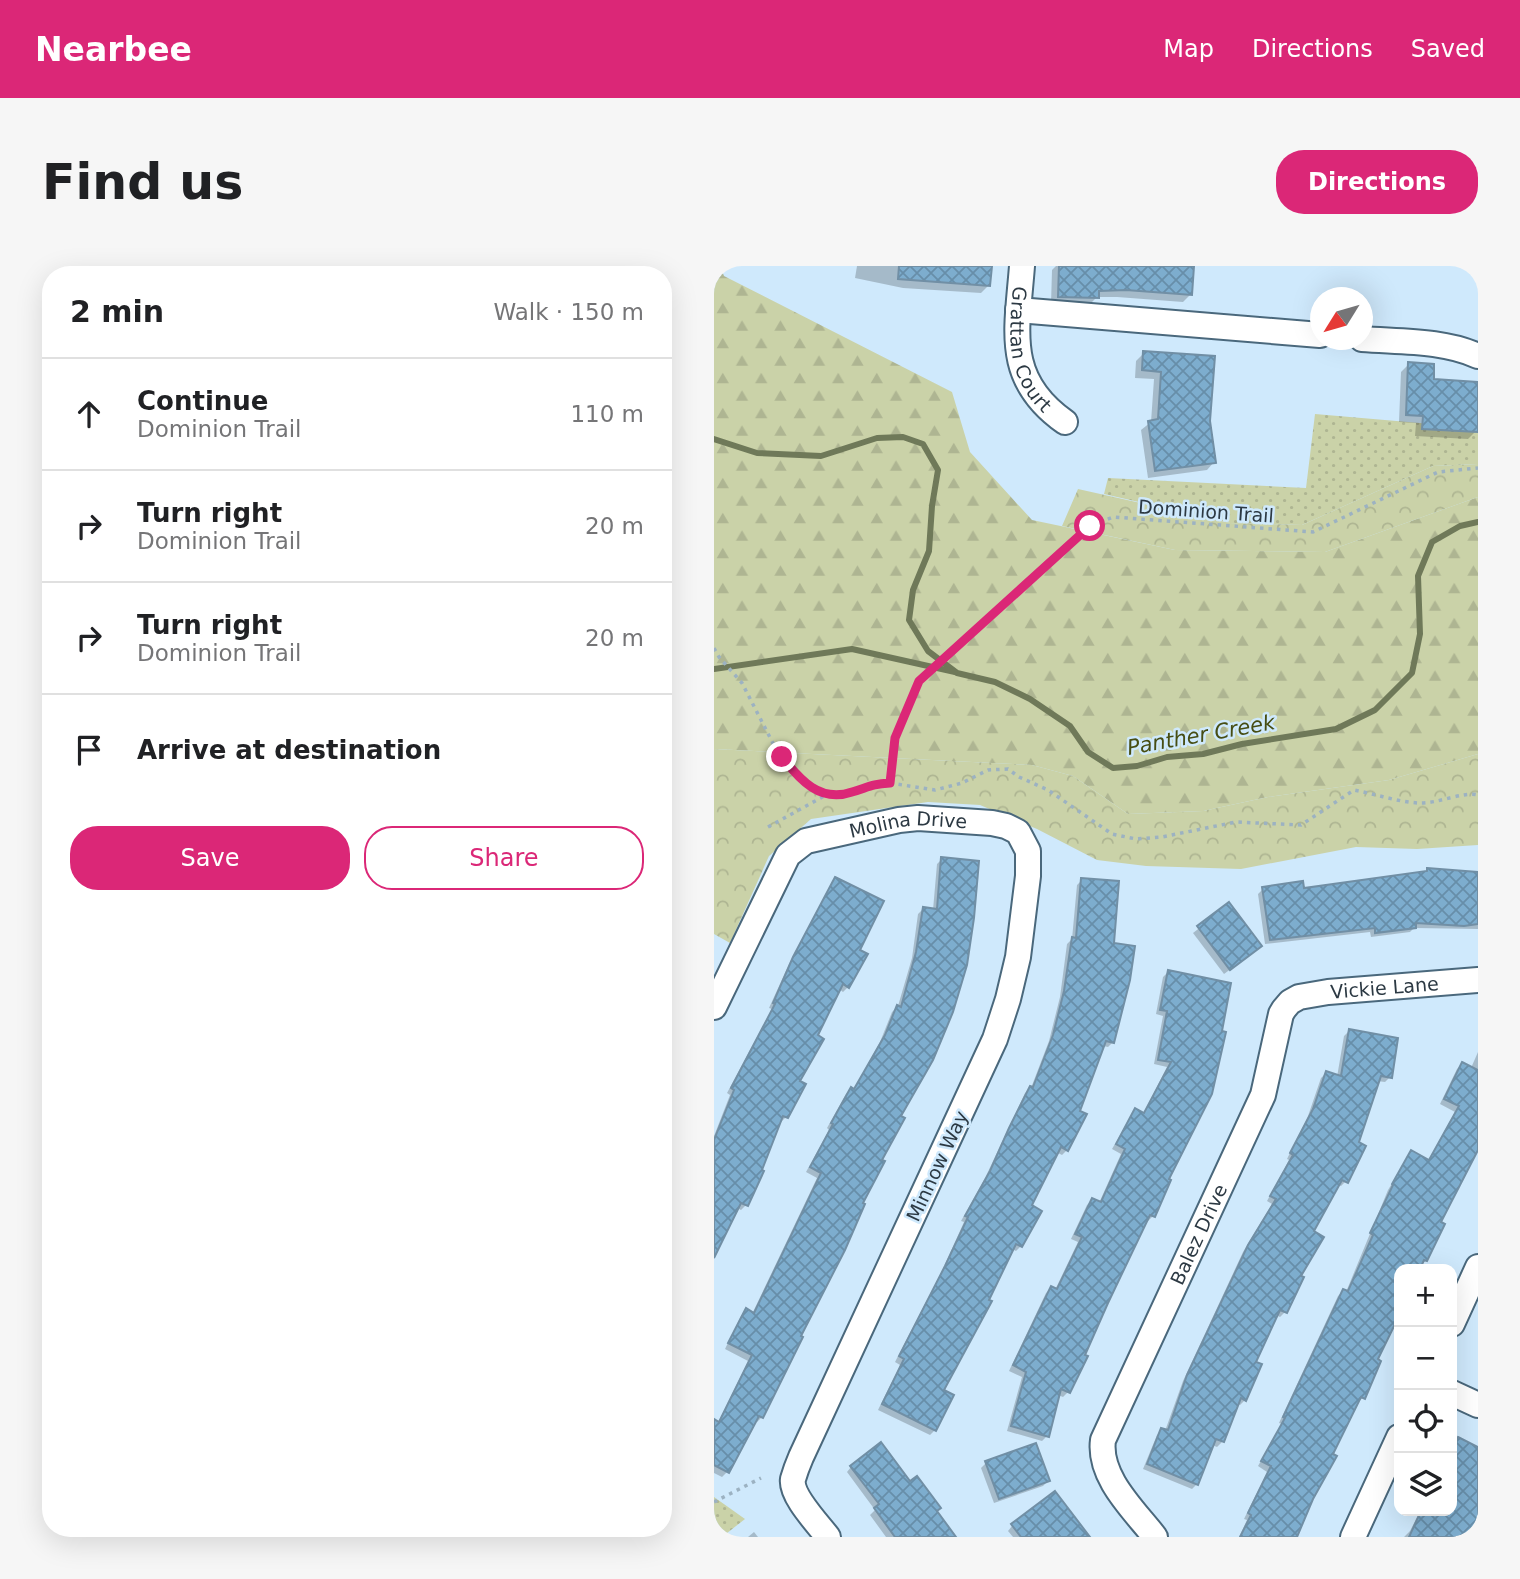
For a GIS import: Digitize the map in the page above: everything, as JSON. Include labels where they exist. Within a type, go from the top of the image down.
[{"type":"street","name":"Grattan Court","points":[[1022,266],[1017,340],[1020,367],[1026,382],[1043,404],[1065,422]]},
{"type":"street","points":[[1018,310],[1310,334]]},
{"type":"street","points":[[1373,340],[1434,345],[1467,351],[1478,356]]},
{"type":"street","name":"Molina Drive","points":[[714,1007],[788,855],[806,841],[884,822],[918,818],[999,824],[1018,832],[1022,838]]},
{"type":"street","name":"Minnow Way","points":[[828,1537],[800,1500],[793,1488],[793,1480],[801,1457],[995,1039],[1018,957],[1028,876],[1028,851],[1022,838]]},
{"type":"street","name":"Vickie Lane","points":[[1290,1002],[1299,997],[1328,992],[1478,980]]},
{"type":"street","name":"Balez Drive","points":[[1155,1537],[1105,1466],[1102,1458],[1103,1440],[1263,1094],[1281,1014],[1290,1002]]},
{"type":"street","points":[[1457,1313],[1478,1267]]},
{"type":"street","points":[[1457,1394],[1478,1405]]},
{"type":"street","points":[[1353,1537],[1394,1448]]},
{"type":"path","name":"Dominion Trail","points":[[890,783],[895,738],[919,681],[1090,526],[1113,517],[1313,532],[1437,472],[1478,468]]},
{"type":"path","points":[[714,648],[742,683],[778,753],[807,786],[826,795]]},
{"type":"path","points":[[768,827],[826,795],[851,793],[869,784],[890,783],[935,790],[962,783],[988,771],[1008,769],[1048,790],[1112,834],[1136,839],[1162,837],[1236,822],[1301,825],[1354,790],[1418,803],[1448,800],[1471,793],[1478,795]]},
{"type":"path","points":[[714,1502],[761,1478]]},
{"type":"green space","points":[[714,266],[720,266],[724,276],[952,392],[970,452],[1032,520],[1175,550],[1325,552],[1478,497],[1478,754],[1389,780],[1268,797],[1203,811],[1128,814],[1073,776],[1032,765],[714,749]]},
{"type":"green space","points":[[1315,414],[1478,428],[1478,464],[1433,466],[1302,525],[1230,523],[1104,494],[1108,478],[1306,488]]},
{"type":"green space","points":[[1478,464],[1478,497],[1325,552],[1175,550],[1062,526],[1078,489],[1230,523],[1302,525],[1433,466]]},
{"type":"green space","points":[[714,749],[1032,765],[1073,776],[1128,814],[1203,811],[1268,797],[1389,780],[1478,754],[1478,845],[1417,849],[1356,847],[1241,869],[1146,866],[1097,860],[1037,829],[980,805],[928,802],[811,819],[769,856],[730,943],[714,934]]},
{"type":"green space","points":[[714,1497],[745,1519],[722,1537],[714,1537]]},
{"type":"building","points":[[899,266],[992,266],[990,286],[898,279]]},
{"type":"building","points":[[1059,266],[1194,266],[1192,295],[1126,290],[1099,291],[1099,298],[1058,297]]},
{"type":"building","points":[[1143,351],[1215,356],[1210,421],[1216,463],[1155,471],[1148,421],[1158,419],[1161,372],[1142,370]]},
{"type":"building","points":[[1408,362],[1434,364],[1434,379],[1478,382],[1478,432],[1422,429],[1423,416],[1406,415]]},
{"type":"building","points":[[941,857],[979,861],[967,965],[953,1012],[933,1060],[901,1116],[905,1118],[882,1160],[885,1161],[863,1203],[865,1204],[845,1250],[801,1336],[803,1337],[763,1418],[759,1416],[729,1473],[714,1465],[714,1419],[719,1422],[752,1355],[728,1343],[746,1308],[754,1313],[821,1173],[810,1167],[833,1124],[831,1123],[885,1035],[897,1005],[901,1007],[916,952],[923,907],[937,909]]},
{"type":"building","points":[[1427,868],[1478,872],[1478,924],[1464,926],[1416,923],[1416,928],[1375,933],[1375,928],[1270,940],[1262,887],[1303,881],[1304,888],[1427,871]]},
{"type":"building","points":[[835,877],[884,901],[860,950],[868,954],[849,988],[843,984],[818,1035],[824,1039],[800,1081],[806,1084],[788,1118],[783,1116],[762,1170],[764,1171],[748,1206],[741,1203],[714,1258],[714,1140],[734,1090],[731,1088],[775,1004],[773,1003],[793,957]]},
{"type":"building","points":[[1081,878],[1119,881],[1114,943],[1135,946],[1130,980],[1114,1043],[1106,1041],[1080,1111],[1087,1114],[1068,1151],[1061,1147],[1032,1205],[1042,1211],[1022,1247],[1016,1244],[989,1300],[992,1301],[944,1390],[954,1395],[936,1431],[882,1404],[904,1359],[899,1356],[945,1266],[968,1217],[965,1216],[990,1171],[1030,1086],[1033,1087],[1053,1035],[1064,991],[1072,937],[1076,938]]},
{"type":"building","points":[[1229,902],[1262,946],[1230,970],[1197,926]]},
{"type":"building","points":[[1168,970],[1231,983],[1222,1031],[1226,1032],[1212,1094],[1169,1179],[1171,1180],[1155,1217],[1150,1215],[1108,1303],[1085,1355],[1088,1356],[1070,1393],[1061,1389],[1049,1437],[1011,1426],[1026,1372],[1013,1365],[1051,1286],[1057,1289],[1082,1237],[1075,1234],[1092,1198],[1101,1202],[1125,1149],[1116,1144],[1135,1108],[1144,1113],[1171,1062],[1158,1060],[1167,1011],[1160,1010]]},
{"type":"building","points":[[1349,1029],[1398,1038],[1392,1078],[1381,1076],[1359,1142],[1366,1146],[1348,1183],[1342,1180],[1314,1231],[1324,1237],[1301,1276],[1304,1277],[1287,1313],[1280,1310],[1256,1362],[1262,1364],[1246,1401],[1241,1398],[1224,1442],[1216,1439],[1198,1485],[1147,1464],[1161,1428],[1168,1430],[1187,1375],[1248,1245],[1276,1199],[1270,1196],[1293,1155],[1290,1153],[1313,1109],[1326,1071],[1341,1076]]},
{"type":"building","points":[[1462,1062],[1478,1070],[1478,1150],[1441,1222],[1445,1224],[1427,1261],[1424,1260],[1422,1264],[1394,1264],[1394,1326],[1378,1359],[1381,1361],[1365,1399],[1361,1397],[1333,1454],[1337,1456],[1313,1499],[1297,1537],[1240,1537],[1251,1515],[1248,1513],[1271,1466],[1261,1461],[1285,1418],[1283,1417],[1343,1289],[1348,1291],[1392,1184],[1411,1150],[1429,1160],[1459,1106],[1444,1099]]},
{"type":"building","points":[[1458,1437],[1478,1447],[1478,1537],[1409,1537],[1419,1516],[1457,1516]]},
{"type":"building","points":[[881,1442],[910,1481],[917,1476],[941,1508],[937,1511],[956,1537],[895,1537],[874,1508],[879,1504],[850,1466]]},
{"type":"building","points":[[1036,1443],[1050,1481],[999,1499],[985,1461]]},
{"type":"building","points":[[1055,1491],[1090,1537],[1021,1537],[1011,1524]]},
{"type":"waterway","name":"Panther Creek","points":[[714,439],[757,453],[821,456],[877,438],[903,437],[923,444],[938,470],[929,551],[913,590],[909,620],[928,651],[957,673],[995,682],[1030,699],[1070,726],[1088,752],[1113,768],[1137,766],[1167,757],[1203,754],[1242,744],[1336,729],[1375,710],[1412,673],[1420,634],[1418,576],[1432,542],[1460,526],[1478,522]]},
{"type":"waterway","points":[[714,669],[852,649],[955,672]]},
{"type":"route","points":[[782,757],[807,786],[826,795],[851,793],[869,784],[890,783],[895,738],[919,681],[1090,526]]}]
